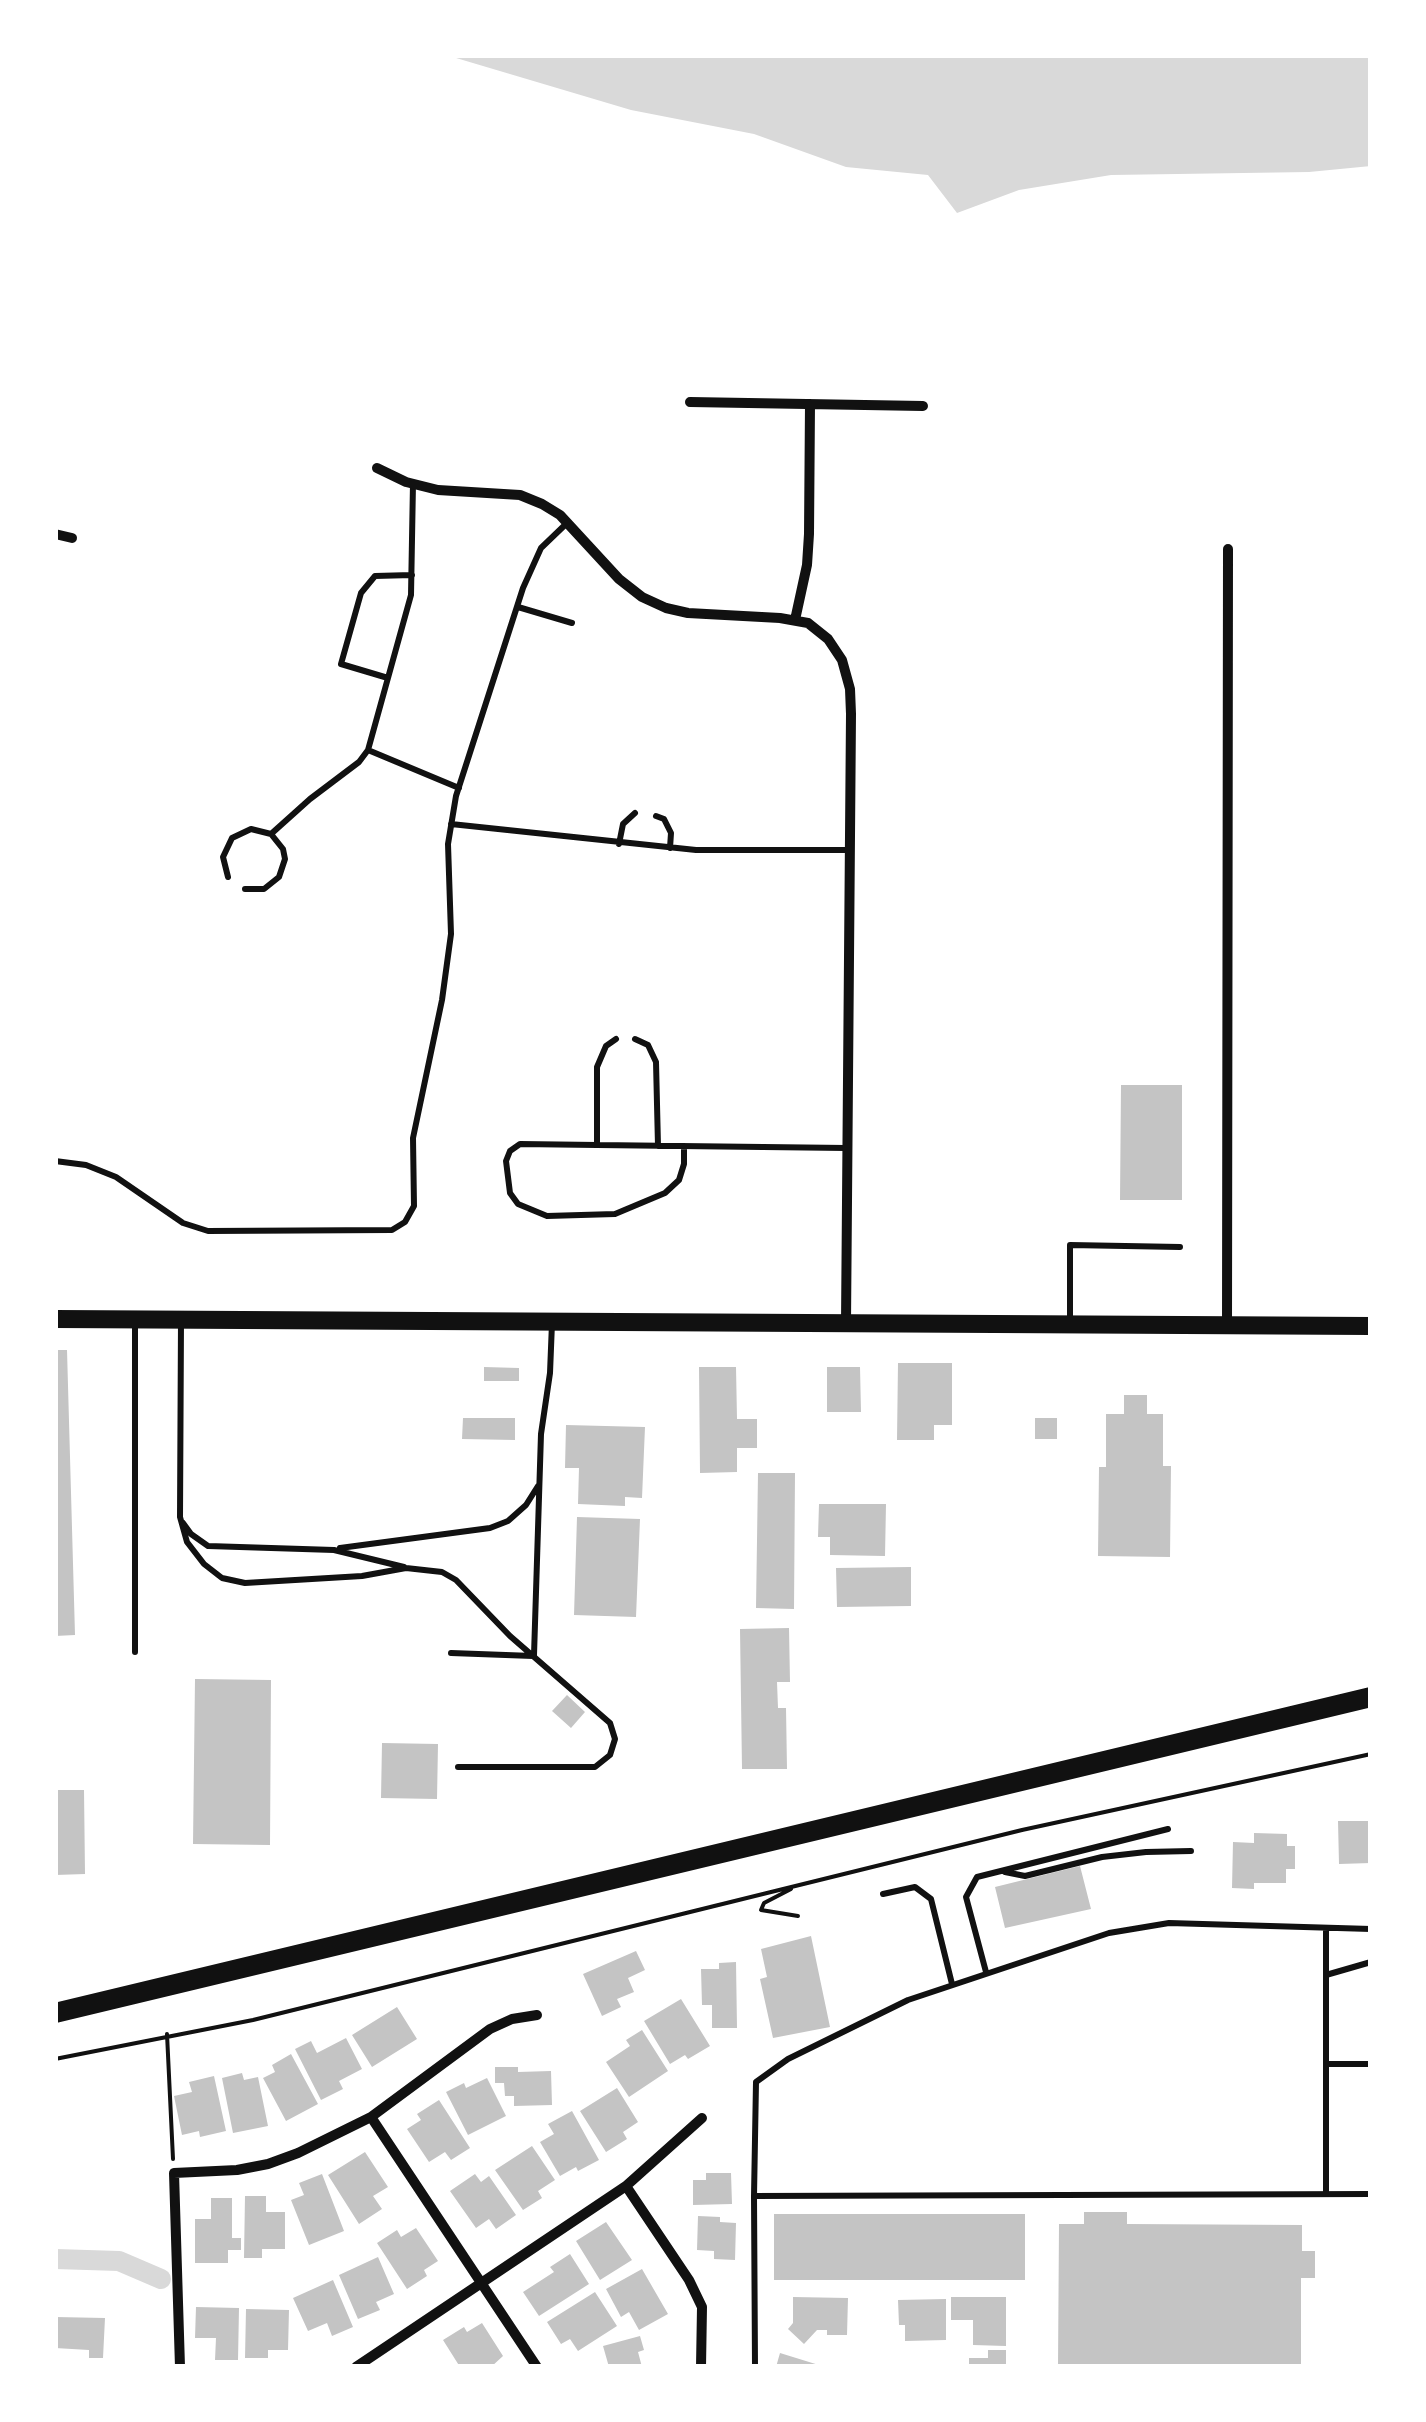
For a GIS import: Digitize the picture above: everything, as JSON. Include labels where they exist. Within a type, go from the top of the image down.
[{"type":"highway","points":[[55,2014],[1371,1697]]},
{"type":"main road","points":[[55,1319],[1371,1326]]},
{"type":"street","points":[[690,402],[923,406]]},
{"type":"street","points":[[795,620],[810,534],[810,404]]},
{"type":"street","points":[[377,468],[438,490],[520,495],[542,504],[567,522],[619,579],[642,597],[666,608],[715,616],[795,620],[808,623],[828,639],[846,673],[851,714],[846,1322]]},
{"type":"street","points":[[55,534],[72,538]]},
{"type":"street","points":[[1227,1325],[1228,549]]},
{"type":"street","points":[[180,2367],[174,2172],[238,2170],[268,2164],[371,2117],[490,2029],[512,2019],[537,2015]]},
{"type":"street","points":[[371,2117],[537,2367]]},
{"type":"street","points":[[356,2367],[626,2186],[702,2118]]},
{"type":"street","points":[[626,2186],[702,2307],[701,2366]]},
{"type":"lane","points":[[271,834],[359,762],[368,750],[412,596],[413,483]]},
{"type":"lane","points":[[55,1161],[86,1165],[116,1176],[183,1223],[208,1230],[392,1230],[405,1222],[414,1206],[413,1138],[452,934],[448,844],[459,788],[541,548],[567,522]]},
{"type":"lane","points":[[388,678],[341,664],[361,593],[375,576],[412,574]]},
{"type":"lane","points":[[518,607],[572,623]]},
{"type":"lane","points":[[368,750],[459,788]]},
{"type":"lane","points":[[619,844],[623,824],[636,813]]},
{"type":"lane","points":[[656,816],[664,819],[671,834],[670,848]]},
{"type":"lane","points":[[452,824],[670,848],[850,850]]},
{"type":"lane","points":[[228,877],[224,857],[232,838],[250,829],[271,834],[283,849],[284,868],[273,884],[264,889],[245,889]]},
{"type":"lane","points":[[597,1145],[598,1067],[606,1046],[616,1039]]},
{"type":"lane","points":[[636,1039],[648,1045],[656,1062],[658,1146]]},
{"type":"lane","points":[[684,1146],[679,1180],[664,1193],[616,1214],[547,1216],[518,1204],[510,1193],[506,1161],[510,1151],[520,1144],[658,1146],[684,1146],[848,1148]]},
{"type":"lane","points":[[1070,1324],[1070,1245],[1180,1247]]},
{"type":"lane","points":[[135,1319],[135,1652]]},
{"type":"lane","points":[[181,1320],[180,1518],[186,1542],[204,1564],[222,1578],[245,1583],[362,1576],[406,1568]]},
{"type":"lane","points":[[534,1656],[540,1482],[552,1321]]},
{"type":"lane","points":[[180,1518],[191,1534],[208,1546],[334,1550],[490,1528],[508,1521],[526,1505],[540,1482]]},
{"type":"lane","points":[[334,1550],[406,1568],[442,1572],[456,1580],[610,1723],[615,1740],[610,1755],[594,1768],[458,1767]]},
{"type":"lane","points":[[451,1653],[534,1656]]},
{"type":"lane","points":[[986,1972],[966,1897],[977,1877],[1168,1829]]},
{"type":"lane","points":[[1000,1872],[1025,1876],[1102,1858],[1191,1851]]},
{"type":"lane","points":[[882,1894],[915,1887],[931,1899],[952,1984]]},
{"type":"lane","points":[[755,2367],[756,2082],[788,2060],[908,2000],[1109,1933],[1169,1923],[1371,1928]]},
{"type":"lane","points":[[1326,1928],[1326,2194]]},
{"type":"lane","points":[[1326,1975],[1371,1962]]},
{"type":"lane","points":[[1326,2064],[1371,2064]]},
{"type":"lane","points":[[754,2196],[1371,2194]]},
{"type":"path","points":[[55,2059],[166,2034],[254,2020],[1022,1830],[1371,1754]]},
{"type":"path","points":[[795,1886],[764,1903],[761,1910],[798,1916]]},
{"type":"path","points":[[166,2034],[174,2172]]},
{"type":"shaded area","points":[[446,55],[1371,55],[1371,166],[1309,172],[1111,175],[1019,190],[957,213],[928,175],[846,167],[754,134],[631,110]]},
{"type":"building","points":[[1121,1085],[1182,1085],[1182,1200],[1120,1200]]},
{"type":"building","points":[[55,1350],[67,1350],[75,1635],[55,1636]]},
{"type":"building","points":[[898,1363],[952,1363],[952,1425],[934,1425],[934,1440],[897,1440]]},
{"type":"building","points":[[484,1367],[519,1368],[519,1381],[484,1381]]},
{"type":"building","points":[[699,1367],[736,1367],[737,1419],[757,1419],[757,1448],[737,1448],[737,1472],[700,1473]]},
{"type":"building","points":[[827,1367],[860,1367],[861,1412],[827,1412]]},
{"type":"building","points":[[1124,1395],[1147,1395],[1147,1414],[1163,1414],[1163,1466],[1171,1466],[1170,1557],[1098,1556],[1099,1467],[1106,1467],[1106,1414],[1124,1414]]},
{"type":"building","points":[[463,1418],[515,1418],[515,1440],[462,1439]]},
{"type":"building","points":[[1035,1418],[1057,1418],[1057,1439],[1035,1439]]},
{"type":"building","points":[[566,1425],[645,1427],[642,1498],[625,1497],[625,1506],[578,1504],[579,1468],[565,1468]]},
{"type":"building","points":[[758,1473],[795,1473],[794,1609],[756,1608]]},
{"type":"building","points":[[819,1504],[886,1504],[885,1556],[830,1555],[830,1537],[818,1537]]},
{"type":"building","points":[[577,1517],[640,1519],[636,1617],[574,1615]]},
{"type":"building","points":[[911,1567],[911,1606],[837,1607],[836,1568]]},
{"type":"building","points":[[789,1628],[790,1682],[777,1682],[778,1708],[786,1708],[787,1769],[742,1769],[740,1629]]},
{"type":"building","points":[[195,1679],[271,1680],[270,1845],[193,1844]]},
{"type":"building","points":[[567,1695],[585,1712],[571,1728],[552,1711]]},
{"type":"building","points":[[382,1743],[438,1744],[437,1799],[381,1798]]},
{"type":"building","points":[[58,1790],[84,1790],[85,1874],[55,1875]]},
{"type":"building","points":[[1338,1821],[1371,1821],[1371,1863],[1339,1864]]},
{"type":"building","points":[[1254,1833],[1287,1834],[1287,1846],[1295,1846],[1295,1869],[1286,1869],[1286,1883],[1254,1883],[1254,1889],[1232,1888],[1233,1842],[1254,1843]]},
{"type":"building","points":[[1080,1866],[1091,1909],[1005,1928],[995,1887]]},
{"type":"building","points":[[811,1936],[830,2027],[773,2038],[760,1979],[767,1977],[761,1949]]},
{"type":"building","points":[[636,1951],[645,1970],[628,1978],[634,1992],[617,1999],[621,2007],[602,2016],[583,1974]]},
{"type":"building","points":[[736,1962],[737,2028],[712,2028],[712,2005],[702,2005],[701,1969],[719,1969],[719,1963]]},
{"type":"building","points":[[681,1999],[710,2046],[670,2064],[644,2021]]},
{"type":"building","points":[[397,2007],[417,2039],[372,2067],[352,2035]]},
{"type":"building","points":[[642,2030],[668,2071],[629,2097],[606,2062],[630,2046],[626,2040]]},
{"type":"building","points":[[346,2038],[362,2069],[339,2081],[343,2089],[321,2100],[295,2049],[311,2041],[317,2053]]},
{"type":"building","points":[[291,2054],[318,2104],[286,2121],[263,2078],[275,2072],[272,2065]]},
{"type":"building","points":[[495,2067],[518,2067],[518,2072],[551,2071],[552,2105],[514,2106],[514,2096],[505,2096],[504,2083],[495,2083]]},
{"type":"building","points":[[242,2073],[244,2080],[258,2077],[268,2126],[233,2133],[222,2078]]},
{"type":"building","points":[[214,2076],[226,2131],[200,2137],[199,2131],[182,2135],[174,2096],[192,2092],[189,2082]]},
{"type":"building","points":[[487,2078],[506,2116],[468,2135],[446,2092]]},
{"type":"building","points":[[617,2088],[638,2122],[623,2132],[627,2139],[606,2152],[580,2111]]},
{"type":"building","points":[[439,2100],[470,2148],[451,2160],[445,2152],[429,2162],[407,2129],[421,2120],[417,2114]]},
{"type":"building","points":[[572,2111],[599,2160],[560,2176],[540,2142],[554,2134],[548,2124]]},
{"type":"building","points":[[532,2146],[555,2180],[538,2191],[542,2198],[523,2210],[495,2170]]},
{"type":"building","points":[[365,2152],[388,2187],[373,2196],[382,2209],[359,2224],[328,2175]]},
{"type":"building","points":[[706,2173],[731,2173],[732,2204],[693,2205],[693,2180],[706,2180]]},
{"type":"building","points":[[322,2174],[344,2231],[309,2245],[291,2200],[304,2195],[299,2183]]},
{"type":"building","points":[[475,2174],[481,2182],[489,2176],[516,2215],[496,2229],[489,2219],[476,2228],[450,2191]]},
{"type":"building","points":[[245,2196],[266,2196],[266,2212],[285,2212],[285,2249],[262,2249],[262,2258],[244,2258]]},
{"type":"building","points":[[211,2198],[232,2198],[232,2238],[241,2238],[241,2250],[228,2250],[228,2263],[195,2263],[195,2219],[211,2219]]},
{"type":"building","points":[[1084,2212],[1127,2212],[1127,2224],[1302,2225],[1302,2251],[1315,2251],[1315,2278],[1301,2278],[1301,2367],[1058,2367],[1059,2224],[1084,2224]]},
{"type":"building","points":[[774,2214],[1025,2214],[1025,2280],[774,2280]]},
{"type":"building","points":[[698,2216],[720,2217],[720,2222],[736,2223],[735,2260],[714,2259],[714,2251],[697,2250]]},
{"type":"building","points":[[606,2222],[632,2260],[600,2280],[576,2241]]},
{"type":"building","points":[[416,2228],[438,2261],[424,2270],[427,2276],[407,2289],[377,2243],[397,2230],[401,2237]]},
{"type":"building","points":[[570,2254],[589,2284],[539,2316],[523,2292],[554,2272],[550,2267]]},
{"type":"building","points":[[378,2257],[394,2294],[376,2302],[380,2310],[358,2319],[339,2275]]},
{"type":"building","points":[[642,2269],[668,2314],[639,2330],[629,2312],[621,2317],[606,2289]]},
{"type":"building","points":[[333,2280],[353,2327],[332,2336],[327,2323],[308,2331],[293,2298]]},
{"type":"building","points":[[595,2292],[617,2326],[578,2351],[570,2339],[561,2344],[547,2322]]},
{"type":"building","points":[[793,2297],[848,2298],[847,2335],[827,2335],[827,2330],[817,2330],[804,2344],[788,2329],[793,2323]]},
{"type":"building","points":[[951,2297],[1006,2297],[1006,2346],[973,2345],[973,2320],[951,2320]]},
{"type":"building","points":[[946,2299],[946,2340],[905,2341],[905,2325],[899,2325],[898,2300]]},
{"type":"building","points":[[196,2307],[239,2308],[238,2360],[215,2360],[216,2338],[195,2338]]},
{"type":"building","points":[[246,2309],[289,2310],[288,2350],[268,2350],[268,2358],[245,2358]]},
{"type":"building","points":[[55,2317],[105,2318],[103,2358],[89,2358],[89,2350],[55,2348]]},
{"type":"building","points":[[482,2323],[503,2356],[491,2367],[460,2367],[443,2340],[464,2327],[467,2332]]},
{"type":"building","points":[[640,2336],[644,2350],[638,2352],[642,2367],[609,2367],[603,2346]]},
{"type":"building","points":[[988,2350],[1006,2350],[1006,2367],[969,2367],[969,2358],[988,2358]]},
{"type":"building","points":[[780,2353],[822,2366],[822,2367],[776,2367]]},
{"type":"waterway","points":[[55,2259],[119,2261],[161,2279]]}]
